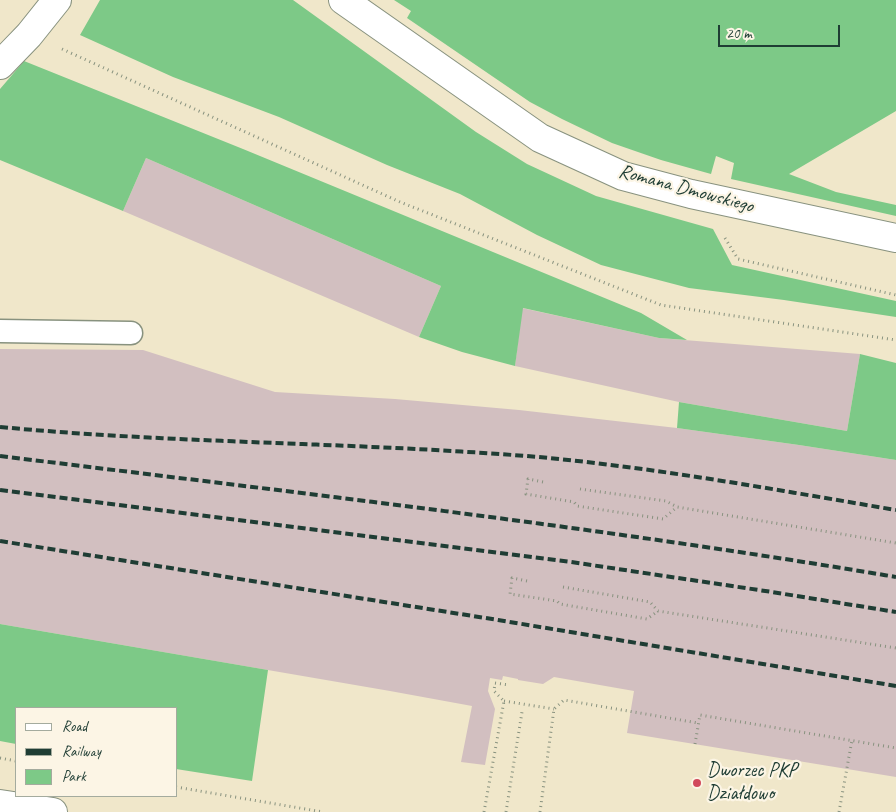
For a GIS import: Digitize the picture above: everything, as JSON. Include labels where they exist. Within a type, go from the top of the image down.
[{"type":"street","points":[[0,64],[29,35],[57,0]]},
{"type":"street","name":"Romana Dmowskiego","points":[[343,0],[540,138],[623,176],[691,194],[896,238]]},
{"type":"street","points":[[0,804],[53,812]]},
{"type":"lane","points":[[0,331],[131,333]]},
{"type":"path","points":[[29,35],[400,202],[661,305],[896,340]]},
{"type":"path","points":[[543,482],[528,479],[526,494],[574,502],[577,506],[664,519],[677,507]]},
{"type":"path","points":[[580,489],[666,502],[677,507],[896,543]]},
{"type":"path","points":[[527,581],[512,578],[510,594],[557,601],[560,604],[647,619],[658,611]]},
{"type":"path","points":[[563,587],[650,602],[658,611],[896,648]]},
{"type":"path","points":[[509,685],[495,683],[494,691],[504,701],[554,709]]},
{"type":"path","points":[[540,812],[554,709],[564,700],[698,724]]},
{"type":"path","points":[[484,812],[504,701]]},
{"type":"path","points":[[506,812],[522,712]]},
{"type":"path","points":[[695,744],[700,715],[896,748]]},
{"type":"path","points":[[839,812],[852,740]]},
{"type":"path","points":[[0,758],[15,761]]},
{"type":"path","points":[[178,787],[323,812]]},
{"type":"shaded area","points":[[146,158],[441,286],[419,337],[123,211]]},
{"type":"shaded area","points":[[522,308],[659,338],[860,354],[847,431],[679,402],[515,366]]},
{"type":"shaded area","points":[[0,349],[143,350],[275,392],[395,399],[519,410],[677,428],[896,460],[896,777],[627,733],[634,691],[554,677],[543,684],[503,676],[502,680],[490,678],[488,691],[495,709],[485,765],[461,762],[472,706],[0,624]]},
{"type":"green space","points":[[100,0],[293,0],[476,132],[527,164],[596,196],[713,229],[732,265],[896,301],[896,317],[689,288],[601,265],[537,235],[460,194],[387,165],[279,117],[173,77],[80,35]]},
{"type":"green space","points":[[394,0],[896,0],[896,111],[789,174],[836,192],[896,205],[896,216],[731,179],[734,163],[716,156],[711,174],[661,160],[612,143],[530,102],[407,18],[411,11]]},
{"type":"green space","points":[[24,61],[641,313],[687,340],[659,338],[523,308],[515,366],[462,352],[419,337],[441,286],[146,158],[123,211],[0,160],[0,89]]},
{"type":"green space","points":[[860,354],[896,363],[896,460],[677,428],[679,402],[847,431]]},
{"type":"green space","points":[[0,624],[268,670],[252,781],[178,769],[178,707],[15,707],[15,744],[0,741]]},
{"type":"railway","points":[[0,427],[134,437],[404,448],[538,457],[673,473],[896,510]]},
{"type":"railway","points":[[0,456],[561,526],[896,577]]},
{"type":"railway","points":[[0,490],[571,562],[896,612]]},
{"type":"railway","points":[[0,541],[498,620],[896,686]]},
{"type":"place","name":"Dworzec PKP Działdowo","points":[[697,783]]}]
